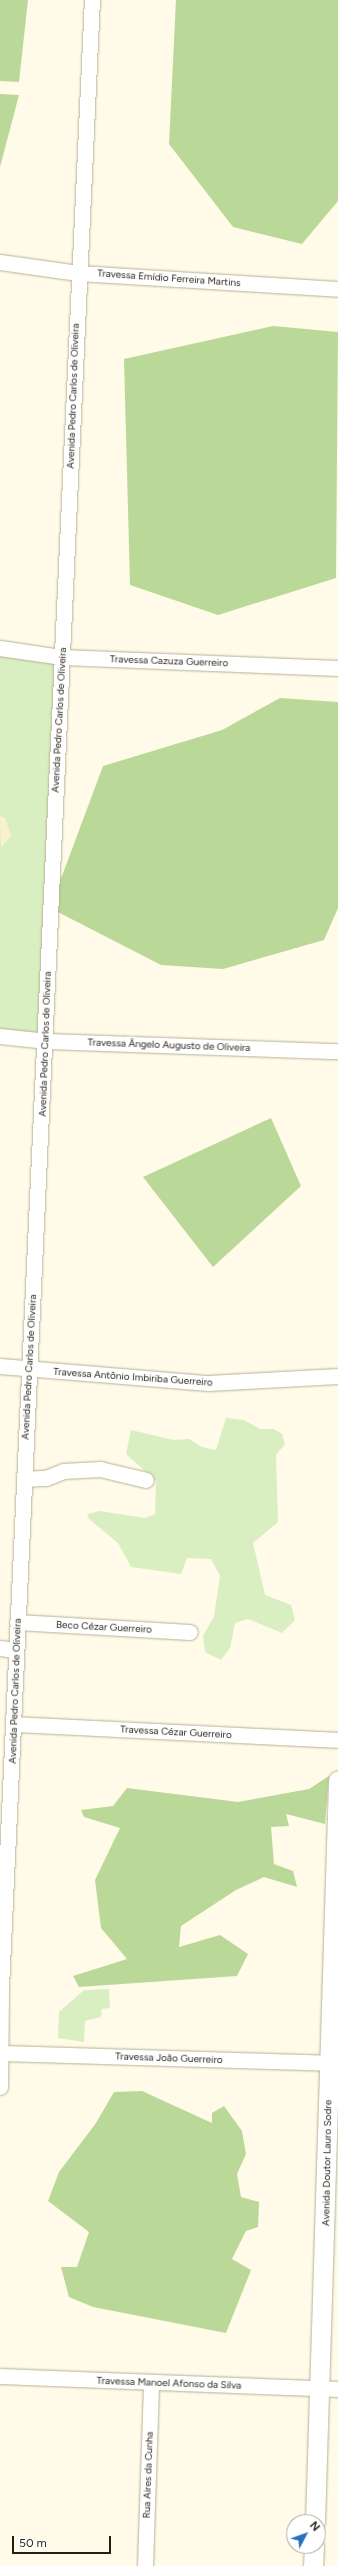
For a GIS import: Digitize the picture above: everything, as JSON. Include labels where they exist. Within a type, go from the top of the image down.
[{"type":"street","name":"Avenida Pedro Carlos de Oliveira","points":[[0,2087],[17,1622],[47,1041],[78,273],[92,0]]},
{"type":"street","name":"Travessa Emídio Ferreira Martins","points":[[0,262],[78,273],[338,290]]},
{"type":"street","name":"Travessa Cazuza Guerreiro","points":[[0,648],[62,657],[338,668]]},
{"type":"street","name":"Travessa Ângelo Augusto de Oliveira","points":[[0,1036],[47,1041],[338,1051]]},
{"type":"street","name":"Travessa Antônio Imbiriba Guerreiro","points":[[0,1366],[29,1370],[208,1383],[338,1376]]},
{"type":"street","points":[[24,1479],[46,1478],[63,1471],[100,1469],[146,1480]]},
{"type":"street","name":"Beco Cézar Guerreiro","points":[[17,1622],[190,1632]]},
{"type":"street","points":[[0,1648],[16,1650]]},
{"type":"street","name":"Travessa Cézar Guerreiro","points":[[14,1724],[338,1740]]},
{"type":"street","name":"Avenida Doutor Lauro Sodre","points":[[316,2514],[330,2388],[338,1780]]},
{"type":"street","name":"Travessa João Guerreiro","points":[[1,2053],[334,2062]]},
{"type":"street","name":"Travessa Manoel Afonso da Silva","points":[[0,2376],[151,2383],[330,2388]]},
{"type":"street","name":"Rua Aires da Cunha","points":[[145,2566],[151,2383]]},
{"type":"street","points":[[313,2566],[314,2554]]},
{"type":"green space","points":[[0,0],[28,0],[19,82],[0,81]]},
{"type":"green space","points":[[176,0],[338,0],[338,201],[302,244],[233,227],[169,144]]},
{"type":"green space","points":[[0,94],[19,95],[0,167]]},
{"type":"green space","points":[[273,326],[338,332],[336,578],[218,615],[130,585],[124,359]]},
{"type":"green space","points":[[0,654],[55,662],[41,1036],[0,1031]]},
{"type":"green space","points":[[280,698],[338,702],[338,908],[324,940],[223,969],[161,965],[50,908],[103,766],[222,730]]},
{"type":"green space","points":[[271,1118],[301,1186],[213,1267],[143,1177]]},
{"type":"green space","points":[[226,1418],[244,1420],[260,1429],[274,1429],[282,1434],[285,1444],[276,1455],[278,1522],[253,1543],[265,1595],[291,1605],[295,1620],[282,1633],[248,1619],[235,1623],[230,1648],[221,1660],[205,1652],[203,1636],[214,1616],[220,1576],[211,1559],[187,1558],[181,1574],[131,1567],[118,1543],[89,1519],[87,1514],[100,1511],[145,1518],[155,1514],[156,1481],[126,1454],[131,1430],[174,1440],[189,1439],[202,1447],[216,1450]]},
{"type":"green space","points":[[329,1776],[325,1824],[286,1814],[289,1826],[271,1827],[274,1864],[293,1871],[297,1887],[264,1877],[236,1890],[181,1926],[179,1947],[220,1935],[248,1954],[237,1976],[79,1987],[73,1976],[127,1959],[101,1928],[95,1880],[120,1828],[84,1817],[81,1810],[113,1806],[127,1788],[238,1802],[309,1789]]},
{"type":"green space","points":[[109,1989],[110,2008],[102,2009],[101,2017],[85,2021],[84,2042],[58,2038],[59,2012],[84,1990]]},
{"type":"green space","points":[[142,2091],[212,2123],[212,2113],[224,2106],[242,2131],[246,2154],[237,2174],[241,2197],[259,2202],[258,2227],[246,2231],[232,2259],[251,2270],[226,2333],[93,2307],[69,2297],[61,2267],[77,2267],[89,2232],[48,2201],[59,2172],[96,2123],[114,2092]]},
{"type":"sand","points":[[0,816],[5,818],[11,836],[1,847]]}]
